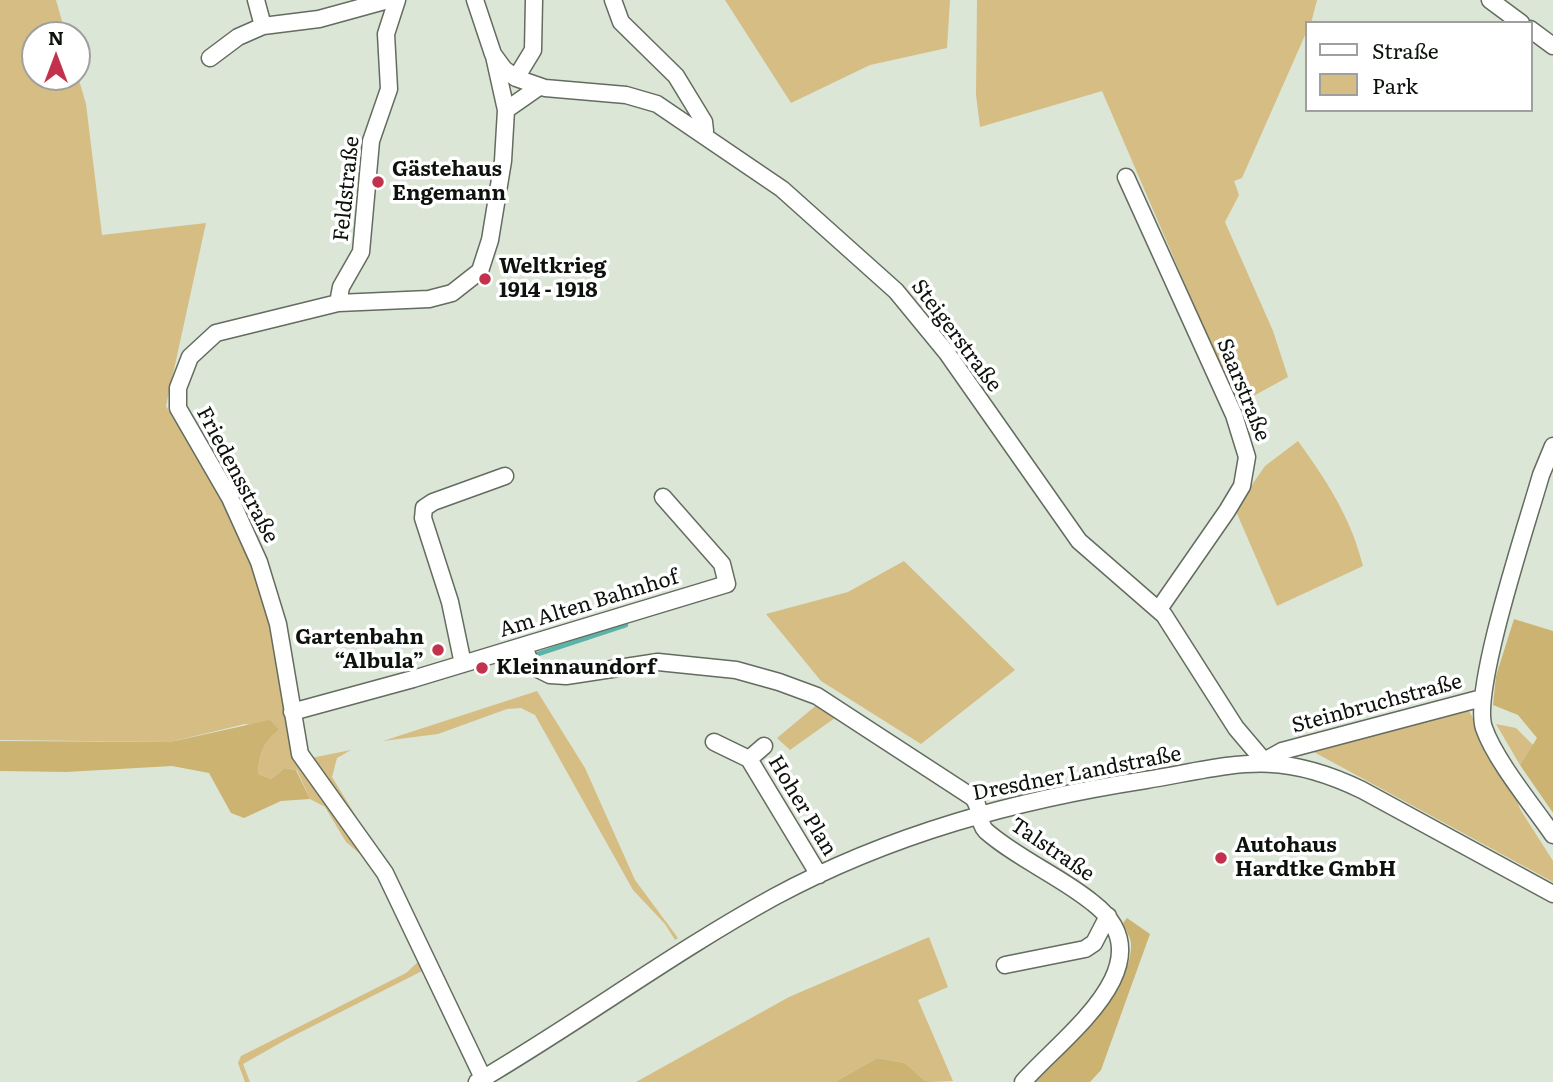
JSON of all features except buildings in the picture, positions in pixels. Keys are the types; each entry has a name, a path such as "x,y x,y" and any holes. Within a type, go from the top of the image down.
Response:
{"street":[{"path":"256,0 263,26"},
{"path":"210,58 238,37 263,26 319,19 370,2 388,0"},
{"name":"Feldstraße","path":"338,303 341,287 361,252 371,141 388,89 386,34 397,0"},
{"name":"Steigerstraße","path":"475,0 494,56 504,69 516,78 539,87 642,97 702,134 782,190 896,291 947,353 1079,541 1159,609 1236,728 1264,761"},
{"path":"516,78 533,50 534,0"},
{"path":"613,0 621,22 676,76 704,122 705,131 702,134"},
{"path":"1490,0 1518,21"},
{"name":"Feldstraße","path":"370,2 386,34"},
{"path":"1532,30 1553,46"},
{"name":"Friedensstraße","path":"480,1080 385,873 300,754 278,624 259,562 230,498 178,408 178,388 190,357 216,333 338,303 429,299 452,293 480,271 489,240 503,161 506,110 494,56"},
{"path":"506,110 539,87"},
{"name":"Saarstraße","path":"1126,177 1234,415 1247,457 1242,485 1227,512 1159,609"},
{"name":"Steinbruchstraße","path":"1264,761 1282,751 1482,698 1489,662 1541,475 1553,446"},
{"path":"463,664 450,602 423,518 424,509 433,502 505,476"},
{"name":"Am Alten Bahnhof","path":"292,712 308,710 524,647 727,584 722,564 663,497"},
{"name":"Talstraße","path":"524,647 532,666 550,675 566,676 658,662 736,670 817,696 978,807 984,830 1093,902 1108,916 1121,938 1121,962 1092,1010 1069,1039 1023,1082"},
{"path":"1482,698 1483,727 1491,743 1553,835"},
{"name":"Hoher Plan","path":"715,742 749,759 819,875"},
{"name":"Hoher Plan","path":"749,759 764,746"},
{"name":"Dresdner Landstraße","path":"480,1080 725,927 819,875 978,807 1264,761 1297,765 1330,774 1553,894"},
{"path":"1005,965 1085,949 1094,943 1108,916"}],"green space":[{"path":"0,0 56,0 62,21 21,21 21,91 82,91 102,235 206,223 166,406 237,521 271,614 296,761 351,750 337,758 332,777 408,901 438,963 243,1064 250,1082 245,1082 238,1063 241,1056 406,973 418,962 419,952 374,866 346,842 325,807 310,799 297,770 285,768 271,779 258,774 263,749 279,730 245,724 170,742 0,740"},
{"path":"725,0 950,0 947,48 870,65 791,103"},
{"path":"977,0 1317,0 1312,21 1304,21 1304,38 1242,178 1234,181 1239,195 1225,222 1273,331 1288,377 1237,405 1102,91 980,127 976,95"},
{"path":"1298,441 1337,500 1352,532 1363,566 1277,606 1235,509 1265,466"},
{"path":"904,561 1015,670 921,744 821,681 766,614 848,592"},
{"path":"537,691 585,768 635,880 678,938 675,940 665,924 633,890 535,715 521,708 507,709 438,734 383,741"},
{"path":"819,703 839,715 790,750 777,738"},
{"path":"1469,711 1512,787 1520,809 1553,861 1553,882 1312,751"},
{"path":"1496,724 1516,728 1533,745 1520,765"},
{"path":"929,937 948,987 918,1000 953,1081 925,1081 905,1063 877,1058 835,1082 636,1082 789,997"}],"shaded area":[{"path":"1514,619 1553,631 1553,813 1520,765 1537,738 1518,715 1493,705 1496,676"},
{"path":"270,720 279,730 263,749 258,774 271,779 285,768 296,770 310,799 281,801 244,818 231,813 209,773 172,766 66,772 0,771 0,741 170,742"},
{"path":"1127,918 1150,934 1101,1070 1090,1082 1033,1082 1078,1037 1121,980 1129,961 1131,943 1123,923"},
{"path":"877,1058 905,1063 925,1081 953,1082 835,1082"}],"waterway":[{"path":"538,654 626,625"}],"place":[{"name":"Gästehaus Engemann","path":"378,182"},
{"name":"Weltkrieg 1914 - 1918","path":"485,279"},
{"name":"Gartenbahn “Albula”","path":"438,650"},
{"name":"Kleinnaundorf","path":"482,668"},
{"name":"Autohaus Hardtke GmbH","path":"1221,858"}]}
